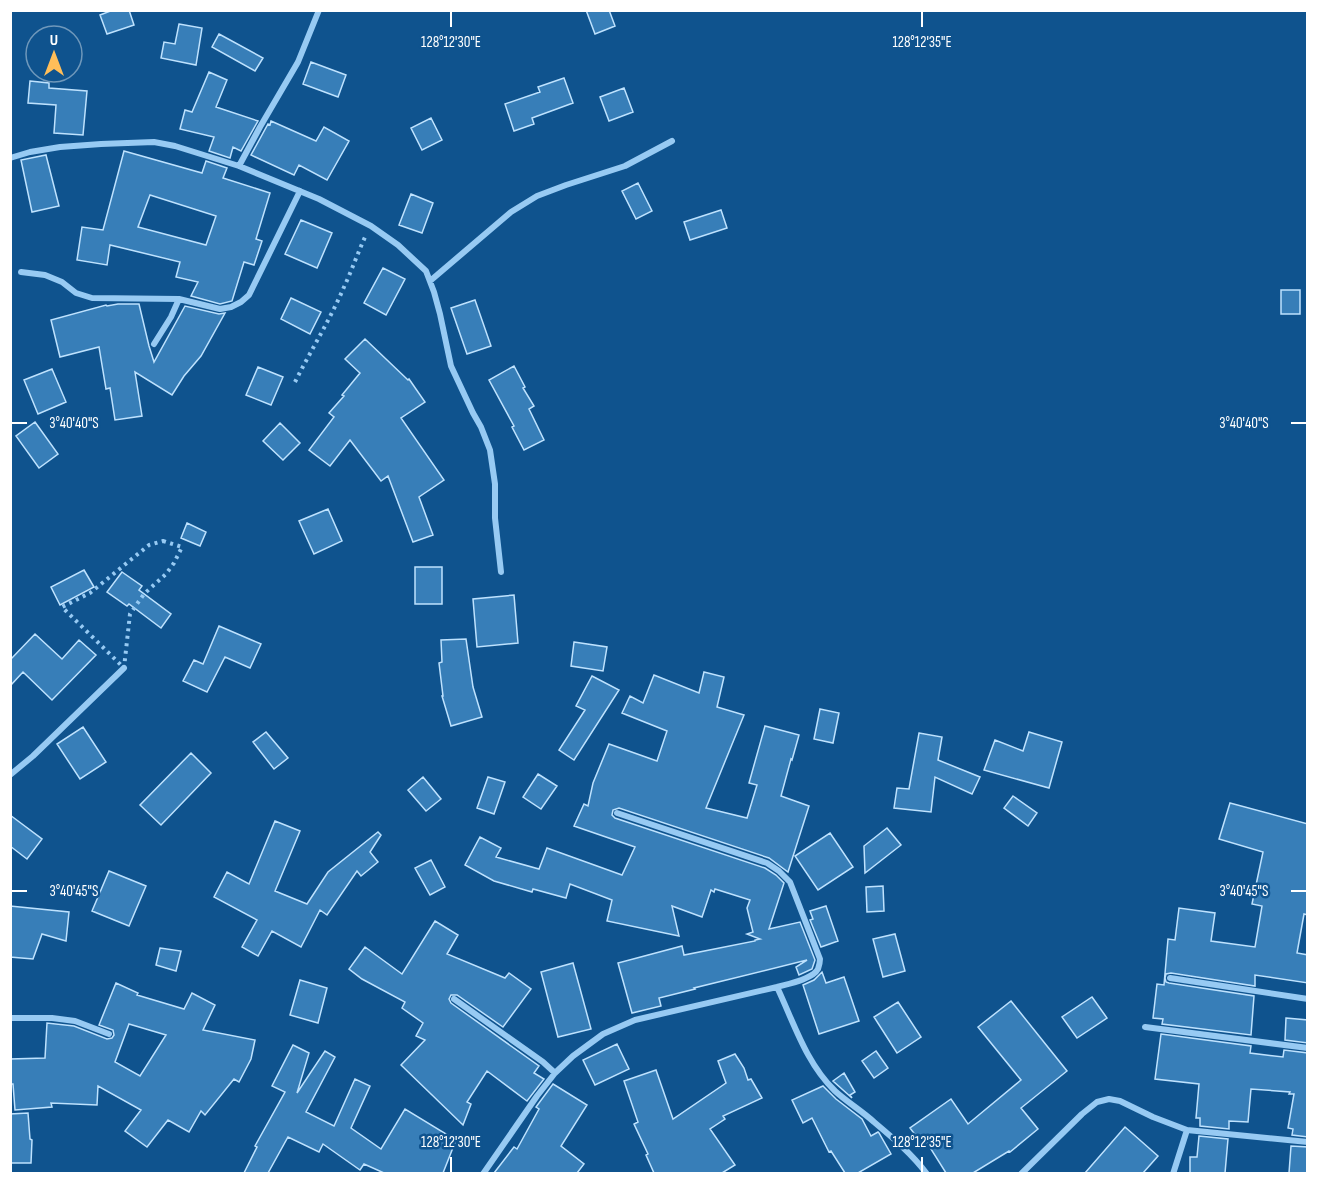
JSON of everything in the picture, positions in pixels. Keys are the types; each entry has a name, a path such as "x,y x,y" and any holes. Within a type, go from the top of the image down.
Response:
{"street":[{"path":"239,166 298,62 319,10"},
{"path":"430,281 511,212 537,196 566,184 625,166 672,141"},
{"path":"10,158 60,147 101,144 154,142 175,146 239,166 319,199 371,226 398,245 426,271 440,314 451,366 490,450 495,484 495,518 501,572"},
{"path":"21,272 45,275 62,282 76,294 92,298 179,299 220,309 231,307 249,295 300,191"},
{"path":"154,344 179,299"},
{"path":"10,776 124,668"},
{"path":"483,1173 555,1073 573,1056 603,1034 635,1020 799,981 819,968 820,959 790,882 779,871 767,863 617,813"},
{"path":"1170,978 1308,999"},
{"path":"777,987 808,1056 818,1071 835,1091 876,1123 927,1173"},
{"path":"454,999 555,1073"},
{"path":"10,1018 52,1018 75,1021 108,1034"},
{"path":"1145,1027 1308,1048"},
{"path":"1021,1173 1082,1114 1097,1102 1109,1099 1120,1101 1187,1130 1308,1142"},
{"path":"1173,1173 1187,1130"}],"path":[{"path":"294,382 326,326 371,226"},
{"path":"163,541 182,547 166,574 144,594 130,614 124,668 62,607 90,593 149,545 163,541"}],"building":[{"path":"113,10 129,10 134,25 107,34 100,15"},
{"path":"586,10 609,10 615,26 595,34"},
{"path":"179,24 202,28 196,65 161,58 164,42 175,44"},
{"path":"219,34 263,58 255,71 212,47"},
{"path":"311,62 346,75 338,97 303,84"},
{"path":"209,72 227,80 216,107 258,121 241,151 233,147 230,158 209,151 214,137 180,129 185,110 192,112"},
{"path":"564,78 573,103 532,118 534,124 514,131 505,104 540,92 538,87"},
{"path":"30,84 49,84 49,88 87,91 83,135 54,133 56,105 28,103"},
{"path":"624,88 633,112 609,121 600,97"},
{"path":"431,118 442,140 422,150 411,128"},
{"path":"271,121 316,141 324,127 349,141 327,180 299,165 294,175 251,155"},
{"path":"124,151 202,173 206,161 227,168 223,178 270,193 256,239 262,241 254,265 244,262 232,301 220,304 191,296 198,282 176,277 180,262 110,245 107,265 77,260 82,227 103,230","holes":["150,195 216,216 206,245 138,227"]},
{"path":"46,155 59,206 32,212 21,160"},
{"path":"638,183 652,211 636,219 622,191"},
{"path":"411,194 433,203 422,233 399,225"},
{"path":"721,210 727,228 690,240 684,222"},
{"path":"301,220 332,233 317,268 285,254"},
{"path":"383,268 405,279 386,315 364,303"},
{"path":"1281,290 1300,290 1300,314 1281,314"},
{"path":"291,298 321,312 310,334 281,319"},
{"path":"475,300 491,346 467,354 451,308"},
{"path":"139,304 154,362 185,306 219,314 225,313 201,356 172,395 135,372 142,416 115,420 110,388 106,389 99,347 60,357 51,320 106,305"},
{"path":"365,339 409,379 425,402 401,418 444,480 419,497 433,535 413,542 388,476 381,481 350,440 330,466 309,450 334,417 329,413 360,373 345,359"},
{"path":"514,366 534,406 529,409 544,440 524,450 489,380"},
{"path":"258,367 283,377 271,405 246,395"},
{"path":"52,369 66,402 38,414 24,380"},
{"path":"35,422 58,454 39,468 16,436"},
{"path":"280,423 300,443 283,460 263,441"},
{"path":"328,509 342,541 314,554 299,521"},
{"path":"187,523 206,532 200,546 181,538"},
{"path":"415,567 442,567 442,604 415,604"},
{"path":"84,570 94,587 60,605 51,587"},
{"path":"122,572 142,586 139,590 171,614 161,628 129,604 127,606 107,592"},
{"path":"514,595 518,643 477,647 473,599"},
{"path":"219,626 261,644 250,668 225,657 207,692 183,681 194,660 203,664"},
{"path":"35,634 62,659 79,640 96,655 52,700 23,672 10,686 10,660"},
{"path":"466,639 473,687 482,717 451,726 442,696 439,663 442,662 441,640"},
{"path":"574,642 607,647 603,671 571,666"},
{"path":"704,672 724,677 717,707 744,715 706,808 747,818 757,785 749,783 765,726 799,735 781,796 809,806 788,872 769,858 619,808 613,810 612,815 615,818 765,868 776,875 784,883 769,929 800,922 815,960 812,969 799,975 796,967 807,960 659,998 661,1006 632,1013 618,963 682,946 684,955 760,939 747,934 753,932 747,908 750,900 715,889 714,892 711,890 702,917 672,906 679,936 607,921 612,900 570,884 566,898 533,889 532,892 494,881 465,865 480,837 501,848 496,857 539,869 547,848 622,875 635,847 574,826 584,804 588,806 593,783 609,744 657,761 667,731 622,713 630,696 643,703 654,675 699,693"},
{"path":"592,676 619,690 574,760 559,750 585,710 576,706"},
{"path":"820,709 839,713 833,743 814,739"},
{"path":"83,727 106,762 80,779 57,744"},
{"path":"266,732 288,758 274,769 253,742"},
{"path":"1029,732 1062,742 1049,788 984,770 995,740 1023,751"},
{"path":"919,733 942,737 938,760 980,777 972,794 935,777 931,812 894,808 897,788 909,789"},
{"path":"191,753 211,773 161,825 140,805"},
{"path":"538,774 557,786 541,809 523,797"},
{"path":"423,777 441,799 426,811 408,790"},
{"path":"488,777 505,782 494,814 477,808"},
{"path":"1013,796 1037,813 1028,826 1004,808"},
{"path":"1230,803 1308,824 1308,915 1304,914 1297,953 1308,955 1308,983 1255,975 1255,986 1171,973 1166,974 1165,978 1169,983 1254,996 1251,1035 1162,1024 1163,1019 1153,1018 1157,984 1164,985 1168,939 1175,940 1179,908 1215,913 1211,941 1255,947 1262,906 1252,904 1263,852 1219,839"},
{"path":"10,815 42,839 27,859 10,846"},
{"path":"275,821 300,831 275,891 307,904 328,872 378,832 381,835 370,852 378,862 361,876 357,871 327,915 320,910 301,947 272,931 258,956 242,947 257,920 214,897 227,872 249,884"},
{"path":"887,828 901,845 865,873 864,846"},
{"path":"830,833 853,867 818,890 795,856"},
{"path":"431,860 445,887 430,895 415,868"},
{"path":"109,871 146,886 129,926 92,911"},
{"path":"883,886 884,911 867,912 866,887"},
{"path":"10,906 69,912 66,941 42,934 33,959 10,957"},
{"path":"826,906 838,941 821,947 810,920 813,919 810,911"},
{"path":"435,921 458,935 447,954 505,978 509,973 531,989 503,1027 457,995 451,995 449,999 451,1003 539,1066 534,1073 544,1079 527,1101 487,1071 467,1102 471,1104 463,1125 401,1065 425,1040 416,1036 423,1023 402,1008 405,1002 362,979 349,969 365,947 402,974"},
{"path":"895,934 905,971 883,977 873,939"},
{"path":"160,948 181,951 176,971 156,965"},
{"path":"573,963 591,1029 558,1037 541,972"},
{"path":"822,972 826,983 844,977 859,1021 819,1034 803,985 814,980"},
{"path":"300,980 327,988 318,1023 290,1015"},
{"path":"116,983 138,993 137,995 184,1009 192,993 215,1005 203,1030 255,1040 251,1059 239,1082 234,1079 205,1115 201,1111 189,1132 168,1120 147,1147 125,1131 141,1110 98,1086 97,1105 51,1103 52,1107 15,1110 13,1084 10,1084 10,1059 45,1058 47,1023 74,1026 107,1039 112,1038 113,1030 99,1025","holes":["129,1024 166,1035 140,1076 115,1062"]},
{"path":"1092,997 1107,1018 1077,1038 1062,1017"},
{"path":"1011,1001 1067,1071 1021,1108 1038,1129 1010,1152 973,1173 946,1173 926,1141 922,1144 910,1128 951,1099 968,1124 1021,1080 978,1027"},
{"path":"898,1002 921,1037 897,1053 874,1017"},
{"path":"1286,1018 1308,1020 1308,1043 1285,1040"},
{"path":"1161,1034 1251,1046 1250,1053 1283,1057 1284,1050 1308,1053 1308,1137 1292,1135 1293,1129 1288,1128 1294,1094 1289,1094 1290,1092 1251,1089 1248,1122 1229,1121 1229,1129 1200,1126 1200,1118 1196,1118 1199,1084 1155,1079"},
{"path":"617,1044 629,1069 595,1085 583,1060"},
{"path":"293,1045 309,1053 297,1093 325,1051 335,1057 306,1112 334,1126 355,1079 370,1086 351,1128 381,1149 405,1109 456,1140 443,1173 384,1173 364,1164 360,1170 323,1144 319,1152 288,1137 268,1173 244,1173 257,1147 255,1146 285,1092 272,1086"},
{"path":"876,1051 888,1068 874,1078 862,1061"},
{"path":"735,1054 748,1080 751,1079 762,1098 723,1116 725,1119 710,1129 735,1165 722,1173 654,1173 634,1124 638,1122 624,1081 656,1070 673,1119 726,1083 718,1061"},
{"path":"844,1073 855,1092 850,1095 852,1098 833,1081"},
{"path":"553,1084 587,1105 561,1146 584,1164 577,1173 494,1173 514,1147 517,1149 539,1109 536,1107"},
{"path":"823,1086 862,1119 871,1136 878,1132 891,1154 858,1173 845,1173 831,1151 829,1152 812,1118 803,1123 792,1100"},
{"path":"28,1113 30,1139 32,1140 31,1163 10,1163 10,1114"},
{"path":"1125,1127 1158,1156 1143,1173 1085,1173"},
{"path":"1199,1136 1228,1139 1225,1173 1190,1173 1190,1157 1197,1157"},
{"path":"1291,1146 1308,1147 1308,1173 1289,1173"}]}
